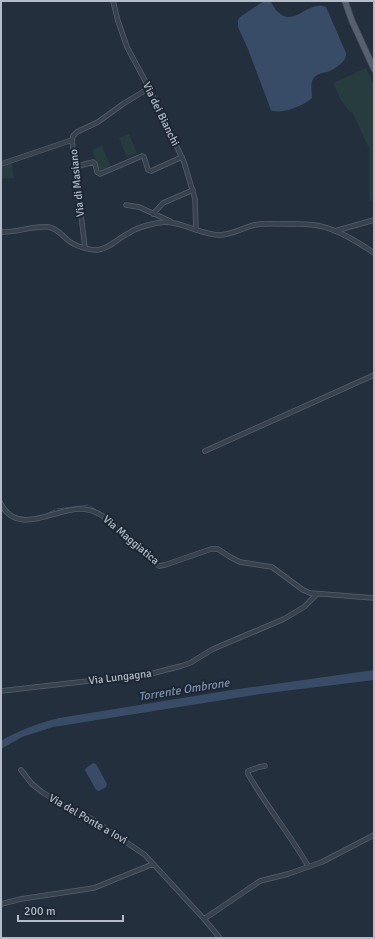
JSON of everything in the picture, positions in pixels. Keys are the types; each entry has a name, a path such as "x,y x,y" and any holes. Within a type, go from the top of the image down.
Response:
{"main road":[{"path":"345,1 352,21 374,69"}],"street":[{"name":"Via dei Bianchi","path":"113,1 118,22 127,47 150,88 182,157 195,199 196,230"},
{"name":"Via di Masiano","path":"85,248 72,140 73,136 77,132 98,122 123,104 150,88"},
{"path":"1,164 72,140"},
{"path":"75,167 93,162 96,172 99,174 142,156 144,157 148,170 150,171 182,157"},
{"path":"153,214 164,202 193,190"},
{"path":"126,205 136,206 171,222 216,235 226,235 256,225 316,225 335,231 361,244 374,253"},
{"path":"158,208 162,218"},
{"path":"335,231 374,220"},
{"path":"1,232 49,227 58,231 71,243 94,250 103,249 138,228 171,222"},
{"path":"205,452 374,374"},
{"name":"Via Maggiatica","path":"1,504 11,517 25,520 38,519 58,512 74,509 86,509 95,512 104,517 159,566 211,549 217,549 240,562 272,567 310,594 374,598"},
{"name":"Via Lungagna","path":"1,691 150,674 181,666 190,663 213,649 284,619 304,607 317,594"},
{"path":"265,766 253,769 248,772 248,774 273,813 295,843 308,866"},
{"name":"Via del Ponte a Iovi","path":"21,770 32,784 42,792 68,808 92,819 142,852 220,938"},
{"path":"204,919 260,881 288,874 332,857 374,835"},
{"path":"1,904 21,899 94,888 153,864"}],"green space":[{"path":"366,68 374,85 374,199 369,201 369,148 352,112 350,112 341,100 333,83"},
{"path":"129,134 137,153 127,157 119,138"},
{"path":"102,146 111,167 100,171 92,150"},
{"path":"12,163 14,178 1,179 1,165"}],"water":[{"path":"264,1 271,2 278,12 284,16 290,17 313,7 326,7 346,53 345,59 338,66 330,71 319,74 313,79 311,86 312,98 298,107 286,111 271,110 238,27 238,20 240,17"},
{"path":"374,670 374,680 260,694 53,727 22,737 1,749 1,741 15,733 59,718 232,690"},
{"path":"93,763 96,764 107,784 106,787 99,791 96,790 85,770"}],"waterway":[{"path":"1,498 3,503"},
{"path":"57,509 88,505"},
{"path":"90,506 99,512"},
{"path":"46,514 55,510"},
{"path":"17,516 28,518"}],"water label":[{"name":"Torrente Ombrone","path":"184,690"}]}
